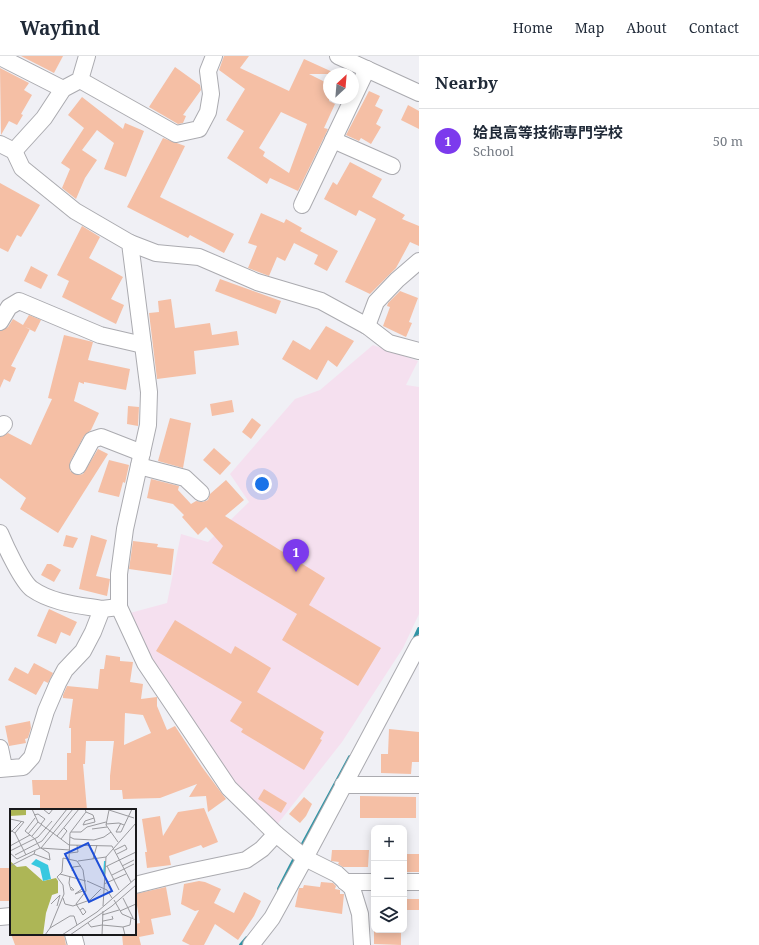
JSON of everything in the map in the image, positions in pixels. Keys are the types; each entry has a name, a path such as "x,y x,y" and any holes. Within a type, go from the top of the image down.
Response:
{"street":[{"path":"87,56 80,80 64,89 44,118 7,148 22,168 75,211 130,243 156,253 199,257 257,282 321,301 367,326 389,343 419,351"},
{"path":"80,80 176,134 199,130 208,112 211,94 208,71 214,56"},
{"path":"338,56 419,93"},
{"path":"0,57 64,89"},
{"path":"302,206 367,69"},
{"path":"333,140 392,166"},
{"path":"130,243 149,392 148,425 124,529 119,574 119,607 145,663 229,788 276,834 305,858 338,874 352,888 360,914 362,945"},
{"path":"367,326 376,302 397,280 419,261"},
{"path":"0,322 9,307 19,301 100,335 143,345"},
{"path":"78,466 92,440 101,438 140,459 185,478 201,493"},
{"path":"0,533 22,576 30,588 52,600 102,609 119,607"},
{"path":"0,748 2,768 23,767 32,757 46,711 58,683 65,670 83,651 93,632 102,609"},
{"path":"251,945 272,918 419,644"},
{"path":"343,786 419,786"},
{"path":"136,885 246,860 262,849 276,834"},
{"path":"345,882 371,882"},
{"path":"407,882 419,882"},
{"path":"0,917 10,916"},
{"path":"73,935 76,945"}],"shaded area":[{"path":"373,345 418,361 406,385 419,387 419,614 403,648 342,742 276,826 234,783 156,671 130,613 167,603 181,534 208,542 249,502 230,474 295,399 320,390"}],"building":[{"path":"21,56 63,56 54,73"},
{"path":"224,56 249,56 240,68 289,91 304,59 324,68 323,74 309,74 323,81 323,104 335,104 324,128 328,129 298,191 270,178 267,184 227,158 244,131 226,120 245,89 219,70","holes":["281,112 307,124 289,173 263,156 265,152 259,148"]},
{"path":"175,67 200,85 201,90 183,115 186,116 183,123 178,124 149,107"},
{"path":"0,68 29,83 24,90 32,95 21,114 23,115 17,125 9,121 1,135"},
{"path":"369,91 380,96 375,106 383,110 376,124 381,127 371,144 361,138 359,141 346,135"},
{"path":"82,97 123,129 125,123 144,131 126,177 104,169 114,143 97,130 82,150 97,160 85,178 76,199 62,188 70,169 61,163 84,128 68,115"},
{"path":"408,105 419,111 419,129 401,120"},
{"path":"163,138 185,146 160,197 234,234 224,253 190,235 188,238 127,207"},
{"path":"350,162 382,179 372,197 405,215 402,219 419,226 419,246 410,242 396,268 370,294 345,282 376,219 359,210 356,216 324,199 333,182 337,185"},
{"path":"0,183 40,205 21,237 17,235 8,252 0,248"},
{"path":"261,213 284,223 286,219 302,228 300,231 338,251 327,271 314,264 318,255 294,243 285,261 277,257 269,276 248,268 257,246 248,243"},
{"path":"82,226 100,237 89,258 123,277 111,299 124,305 116,324 62,297 69,281 57,275"},
{"path":"31,266 48,275 41,289 24,281"},
{"path":"220,279 281,301 276,314 215,291"},
{"path":"400,291 418,298 409,322 412,323 406,337 383,326 390,307 387,306 388,303"},
{"path":"171,299 175,328 210,323 212,335 237,331 239,345 194,351 196,374 157,379 149,313 159,312 158,301"},
{"path":"29,315 41,320 35,332 30,329 11,366 16,368 10,382 4,379 0,388 0,331 8,327 13,319 23,325"},
{"path":"326,326 354,341 337,367 328,360 317,380 282,359 293,340 310,350"},
{"path":"64,335 93,342 88,360 130,369 126,390 79,382 74,401 99,413 91,430 84,436 70,462 70,471 78,475 83,474 98,449 108,454 58,533 20,509 26,498 0,478 0,437 8,433 31,445 52,399 48,398"},
{"path":"232,400 234,412 212,416 210,404"},
{"path":"128,406 139,407 138,426 127,424"},
{"path":"170,418 191,423 183,468 158,461"},
{"path":"252,418 261,425 251,439 242,432"},
{"path":"214,448 231,463 220,475 203,460"},
{"path":"109,460 129,465 125,483 123,482 119,497 98,492"},
{"path":"151,479 179,486 178,490 191,504 196,501 203,502 208,500 210,494 226,480 244,500 225,516 325,578 309,605 381,648 358,686 282,640 297,614 212,563 223,546 206,527 198,535 182,517 184,515 173,504 147,498"},
{"path":"66,535 78,538 73,548 63,546"},
{"path":"91,535 107,540 96,576 110,579 107,596 79,589"},
{"path":"133,541 158,544 157,547 174,549 171,575 129,569"},
{"path":"47,564 51,564 61,570 54,582 41,575"},
{"path":"49,609 77,622 70,636 61,632 56,644 37,636"},
{"path":"175,620 231,654 235,646 271,668 257,692 324,732 320,739 322,740 304,770 241,732 243,729 230,721 242,702 156,651"},
{"path":"106,655 120,657 120,661 133,662 130,682 143,684 141,699 157,697 157,706 167,730 175,726 202,767 226,799 208,812 206,796 189,797 197,784 160,798 123,799 122,790 110,790 114,741 86,741 85,764 83,764 87,809 40,809 40,795 33,795 32,780 67,780 67,753 71,753 71,728 69,728 73,699 63,698 63,695 67,686 98,689 100,669 104,669","holes":["125,713 143,715 151,733 124,745"]},
{"path":"34,663 53,673 48,683 44,681 36,695 8,680 15,667 28,674"},
{"path":"30,721 31,728 28,738 25,739 26,743 9,746 5,726"},
{"path":"389,729 419,732 419,762 412,762 411,774 381,773 381,754 388,754"},
{"path":"264,789 287,803 281,813 258,799"},
{"path":"360,796 416,797 416,818 360,818"},
{"path":"304,797 312,804 306,816 300,823 289,814"},
{"path":"204,808 218,842 203,848 201,845 169,856 171,865 147,868 145,852 147,852 142,819 160,816 163,836 178,812"},
{"path":"332,850 369,850 368,867 343,867 338,864 339,862 331,861"},
{"path":"407,854 419,854 419,872 407,872"},
{"path":"0,868 10,868 10,901 0,901"},
{"path":"199,881 221,889 214,903 234,913 244,892 261,901 254,916 238,940 215,924 204,945 190,945 182,941 199,910 195,911 181,904 184,884"},
{"path":"321,882 333,883 336,886 335,889 340,890 340,894 344,894 342,914 295,907 299,888 303,888 304,885 320,887"},
{"path":"166,887 171,915 151,919 154,934 139,937 141,945 123,945 122,935 136,935 136,924 140,923 136,894"},
{"path":"407,899 419,899 419,910 407,910"},
{"path":"374,933 401,933 401,945 374,944"},
{"path":"11,935 64,935 66,945 15,945"}],"waterway":[{"path":"413,642 419,629"},
{"path":"303,844 350,757"},
{"path":"279,889 296,856"},
{"path":"241,945 247,938"}],"place":[{"name":"姶良高等技術専門学校","path":"296,572"}]}
